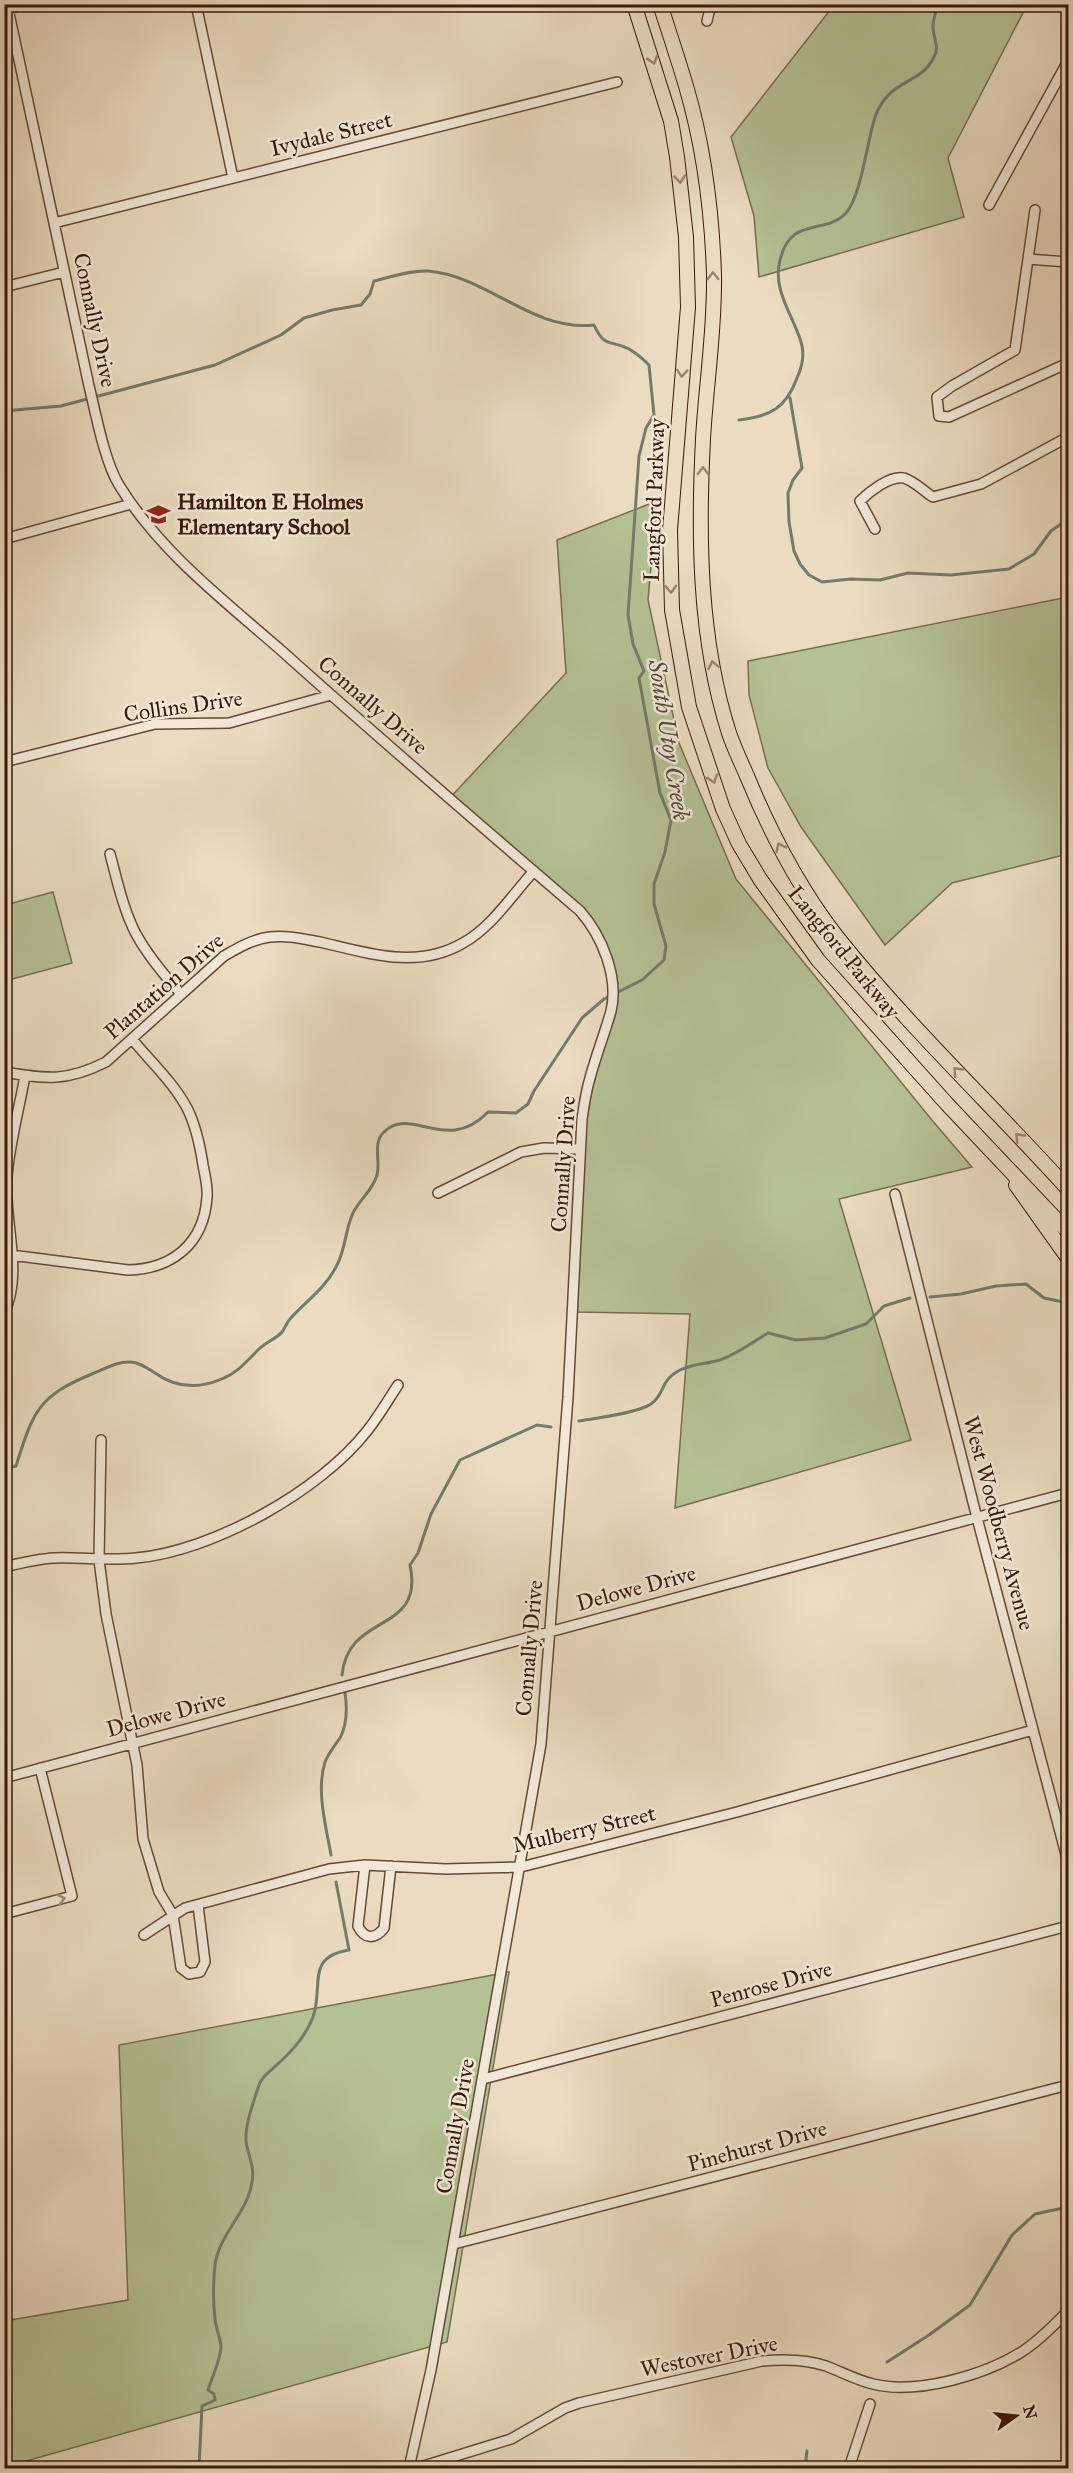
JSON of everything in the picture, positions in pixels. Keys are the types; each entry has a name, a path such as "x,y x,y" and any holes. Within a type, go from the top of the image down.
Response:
{"highway":[{"name":"Langford Parkway","path":"634,4 658,75 670,121 677,157 686,237 688,307 670,530 672,610 689,707 723,809 739,844 776,902 818,960 1068,1232"},
{"name":"Langford Parkway","path":"660,4 687,89 702,154 710,211 714,277 703,438 701,538 704,601 713,666 729,734 757,800 790,867 836,935 914,1025 1068,1189"},
{"path":"990,1149 1068,1258"},
{"path":"1041,1159 1068,1184"}],"street":[{"path":"8,7 25,4"},
{"path":"196,4 233,178"},
{"path":"707,21 711,4"},
{"name":"Connally Drive","path":"8,7 64,272 104,442 117,482 131,504 172,554 580,911 600,940 612,980 611,1010 589,1079 579,1149 579,1203 569,1375 541,1744 432,2370 409,2469"},
{"path":"989,205 1068,61"},
{"name":"Ivydale Street","path":"54,223 617,82"},
{"path":"1035,210 1015,350 937,397 939,416 949,417 1068,363"},
{"path":"1028,259 1068,262"},
{"path":"4,287 64,272"},
{"path":"875,529 860,501 884,484 904,478 933,497 981,484 1068,437"},
{"path":"4,539 131,504"},
{"name":"Collins Drive","path":"4,762 155,724 230,723 331,695"},
{"path":"110,854 124,907 135,933 152,960 181,994"},
{"name":"Plantation Drive","path":"4,1072 55,1079 83,1074 106,1062 224,956 245,944 267,937 296,937 396,958 420,958 443,952 463,943 483,929 534,871"},
{"path":"11,1255 128,1270 143,1269 159,1266 175,1257 187,1247 198,1232 205,1215 207,1195 195,1127 187,1107 175,1089 132,1039"},
{"path":"4,1313 10,1301 13,1281 6,1209 7,1176 25,1076"},
{"path":"438,1194 521,1152 544,1148 579,1149"},
{"name":"West Woodberry Avenue","path":"895,1194 977,1518 1068,1862"},
{"path":"4,1567 55,1558 99,1560 138,1558 178,1551 219,1537 258,1518 298,1492 339,1459 367,1431 398,1385"},
{"path":"101,1440 99,1560 106,1614 133,1743 143,1839 159,1892 173,1915 181,1968 195,1975 200,1972 205,1962 198,1905"},
{"name":"Delowe Drive","path":"4,1778 1068,1493"},
{"name":"Mulberry Street","path":"144,1935 185,1908 329,1869 366,1865 446,1869 521,1867 737,1812 1033,1730"},
{"path":"4,1914 72,1896 40,1768"},
{"path":"366,1865 358,1926 362,1934 369,1938 378,1935 384,1928 391,1866"},
{"name":"Penrose Drive","path":"483,2079 1068,1926"},
{"name":"Pinehurst Drive","path":"454,2244 1068,2085"},
{"name":"Westover Drive","path":"417,2469 511,2439 565,2408 579,2403 762,2361 784,2359 808,2361 875,2385 898,2388 922,2386 978,2372 1002,2363 1041,2338 1068,2311"},
{"path":"849,2469 870,2404"}],"green space":[{"path":"834,5 1027,5 948,158 964,217 759,277 754,216 731,137"},
{"path":"657,501 648,600 679,743 736,879 972,1167 839,1199 911,1440 675,1508 690,1314 576,1312 583,1141 598,1055 618,983 594,922 448,800 566,673 557,540"},
{"path":"1068,597 1068,854 952,883 885,945 801,827 768,768 749,695 748,661"},
{"path":"53,892 72,963 5,981 5,905"},
{"path":"509,1972 447,2342 5,2467 5,2321 128,2300 119,2045"}],"waterway":[{"name":"South Utoy Creek","path":"739,420 760,416 776,409 793,388 802,365 803,351 784,302 779,282 778,271 785,246 800,231 828,224 846,213 860,182 875,117 881,104 888,95 921,73 936,53 933,24 938,4"},
{"path":"4,411 61,406 215,365 281,335 304,318 361,305 370,294 374,281 407,273 428,271 450,275 471,283 550,320 572,325 594,325 605,341 629,349 649,365 654,415"},
{"path":"790,398 802,468 793,480 788,493 789,522 794,551 800,564 809,575 822,582 851,579 880,580 908,573 951,575 1009,569 1034,554 1051,531 1068,519"},
{"name":"South Utoy Creek","path":"4,1469 16,1466 33,1419 49,1399 74,1382 106,1368 126,1362 135,1363 171,1382 188,1385 206,1384 229,1376 282,1332 290,1319 322,1287 332,1273 342,1252 353,1213 377,1175 378,1141 384,1132 395,1125 406,1124 444,1130 458,1129 473,1124 488,1112 516,1113 528,1104 534,1091 582,1018 604,999 642,980 664,960 666,946 654,904 654,884 665,852 671,820 660,793 639,678 644,671 633,644 628,615 639,456 646,428 654,415"},
{"path":"930,1297 961,1294 996,1286 1026,1284 1044,1298 1068,1303"},
{"path":"579,1421 616,1415 645,1407 656,1400 673,1374 690,1366 726,1357 768,1333 796,1340 825,1338 866,1324 884,1306 910,1298"},
{"path":"342,1675 347,1655 357,1641 397,1614 407,1603 412,1587 410,1565 418,1553 431,1514 460,1460 537,1425 551,1427"},
{"path":"331,1855 323,1808 322,1773 325,1762 344,1727 345,1692"},
{"path":"199,2468 202,2406 215,2400 214,2394 208,2390 221,2351 214,2306 215,2265 222,2243 245,2203 253,2177 246,2141 248,2121 262,2080 304,2035 313,2017 321,1966 326,1959 349,1950 336,1882"},
{"path":"887,2362 970,2305 1012,2235 1035,2214 1068,2207"},
{"path":"805,2468 807,2451"}],"place":[{"name":"Hamilton E Holmes Elementary School","path":"159,514"}]}
